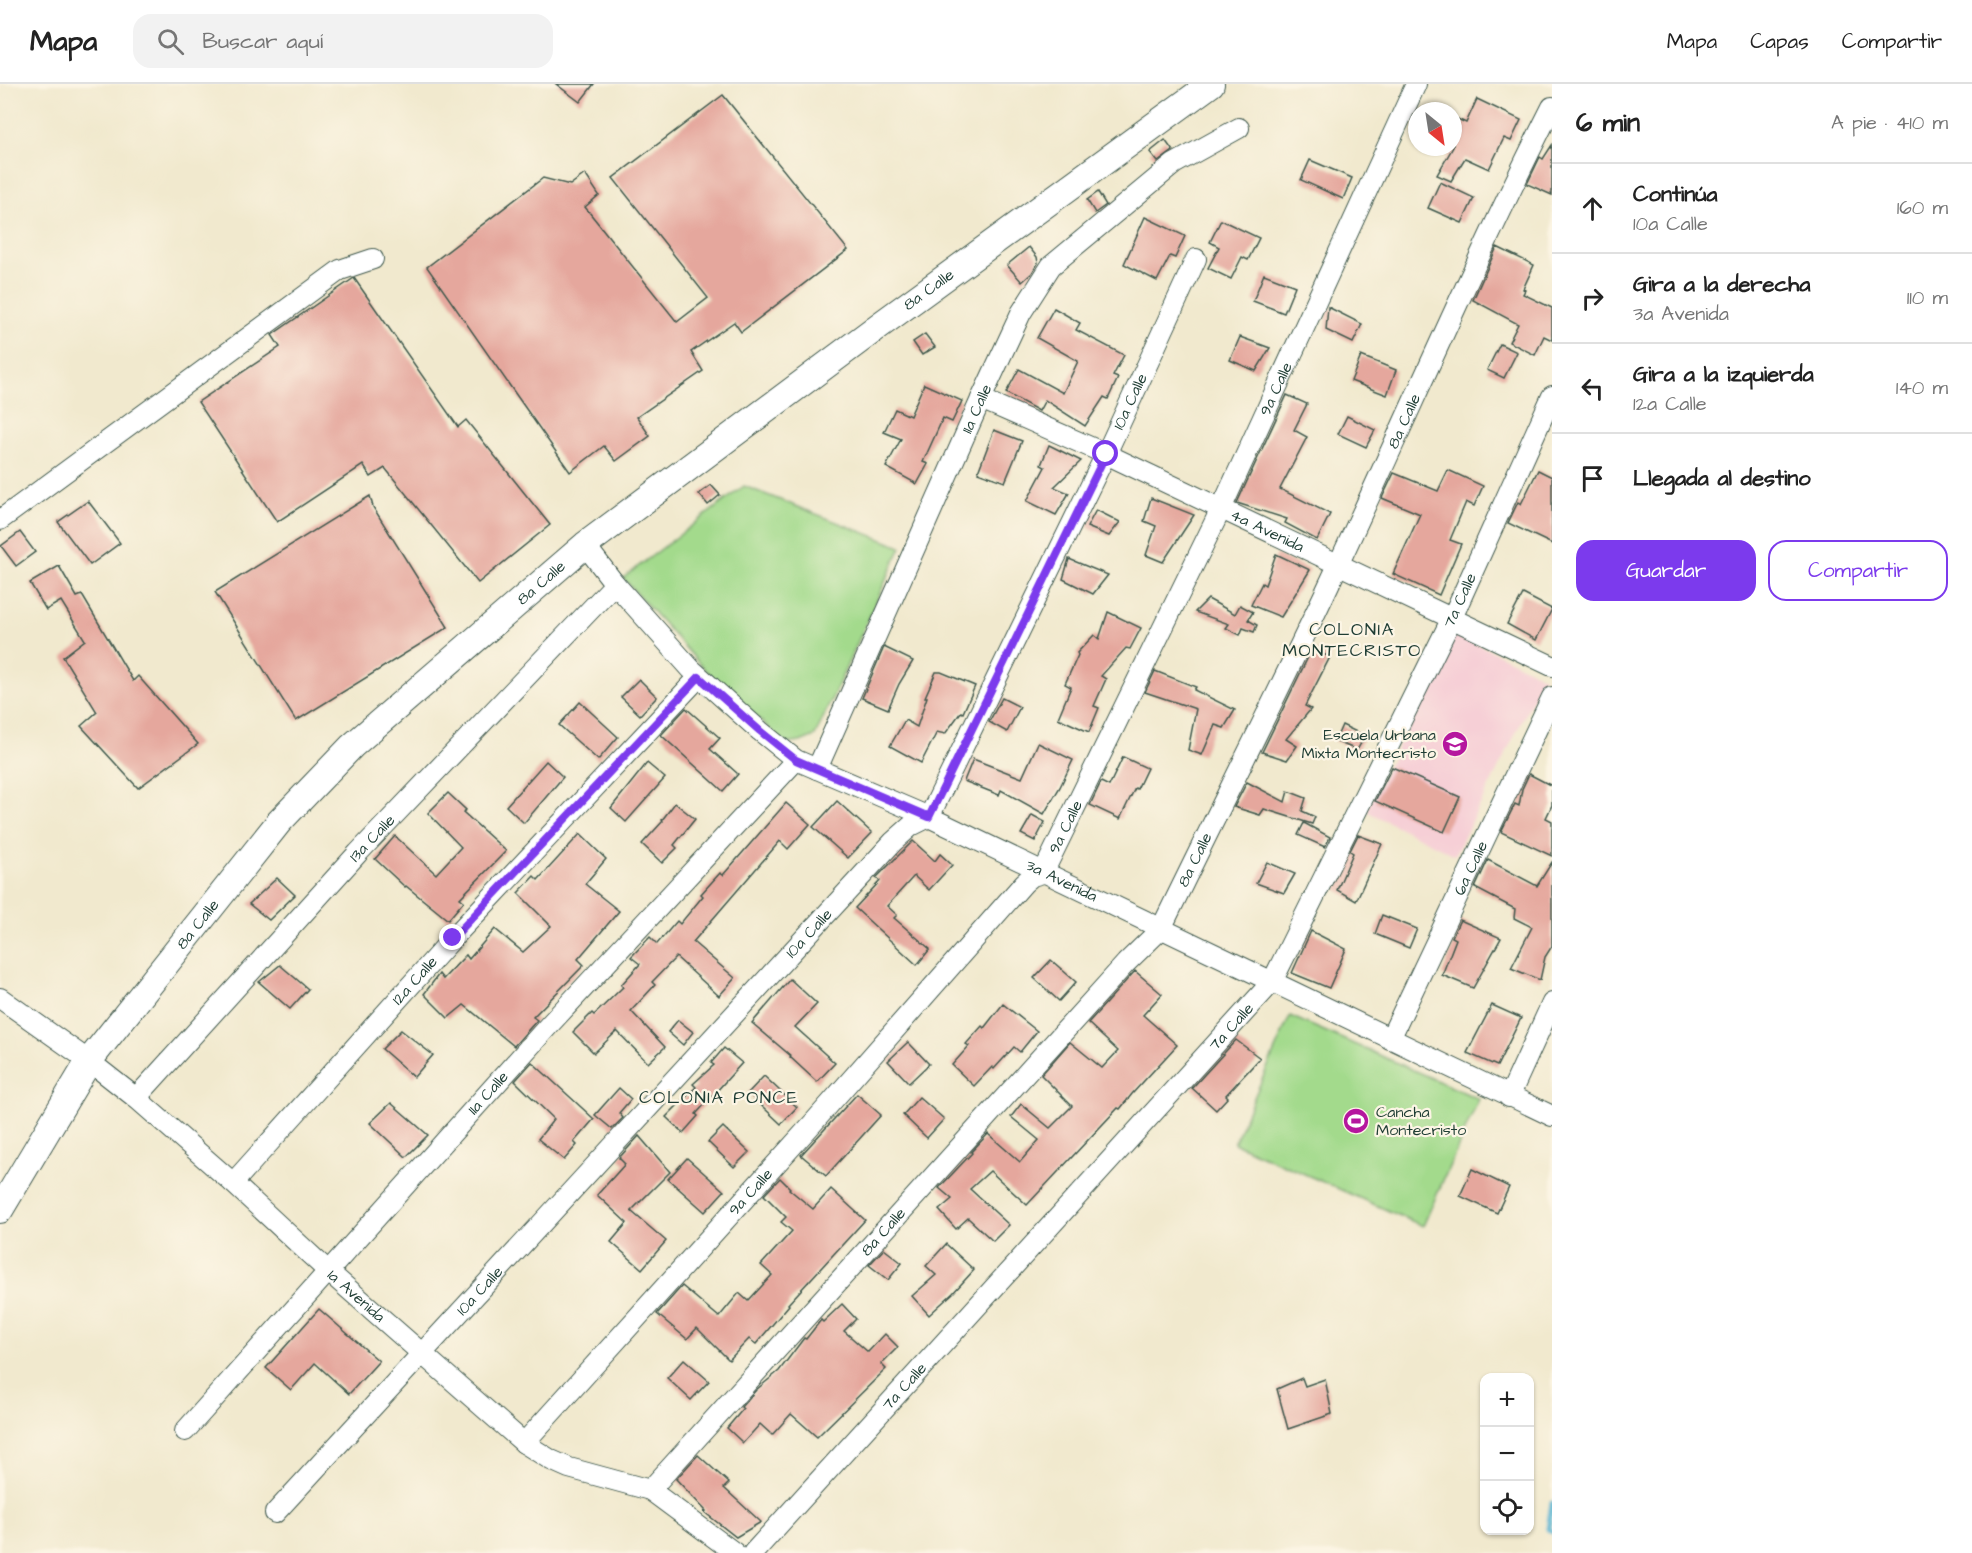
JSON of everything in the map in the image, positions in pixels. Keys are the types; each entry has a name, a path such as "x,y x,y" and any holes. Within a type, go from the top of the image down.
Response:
{"street":[{"name":"8a Calle","path":"0,1210 89,1061 279,822 344,754 585,545 880,325 1211,84"},
{"name":"9a Calle","path":"524,1443 813,1124 1024,883 1032,876 1043,873 1221,509 1416,84"},
{"name":"8a Calle","path":"650,1490 1126,963 1161,928 1339,564 1460,297 1552,107"},
{"name":"11a Calle","path":"817,769 1021,313 1051,266 1174,164 1239,128"},
{"path":"0,520 340,270 373,259"},
{"name":"10a Calle","path":"274,1513 893,842 911,826 929,817 1106,454 1196,259"},
{"name":"7a Calle","path":"753,1553 1272,982 1452,618 1552,396"},
{"name":"4a Avenida","path":"981,399 1106,454 1552,666"},
{"name":"3a Avenida","path":"585,545 615,584 699,677 796,760 929,817 1552,1116"},
{"name":"13a Calle","path":"136,1098 358,854 615,584"},
{"name":"12a Calle","path":"233,1183 453,938 699,677"},
{"name":"6a Calle","path":"1390,1039 1552,697"},
{"name":"11a Calle","path":"185,1431 550,1024 796,760"},
{"name":"1a Avenida","path":"0,998 89,1061 136,1098 233,1183 328,1272 524,1443 569,1468 650,1490 735,1553"},
{"path":"1509,1097 1552,1003"}],"shaded area":[{"name":"Escuela Urbana Mixta Montecristo","path":"1455,633 1544,677 1455,855 1366,811"}],"green space":[{"path":"744,486 901,547 815,736 800,742 786,744 706,671 623,578"},
{"name":"Cancha Montecristo","path":"1290,1016 1479,1099 1423,1226 1234,1143"}],"building":[{"path":"556,84 594,84 580,102"},
{"path":"723,95 848,250 741,332 734,322 691,352 703,371 637,417 650,436 616,461 604,446 570,472 427,267 543,178 570,185 585,174 599,195 585,207 677,322 708,298 613,178"},
{"path":"1477,99 1521,120 1511,141 1504,138 1489,169 1465,158 1451,181 1437,175 1448,156 1462,156 1462,121 1466,123"},
{"path":"1165,140 1173,151 1158,162 1150,152"},
{"path":"1552,145 1552,195 1527,184 1540,157 1543,159"},
{"path":"1310,160 1352,178 1343,199 1301,180"},
{"path":"1440,182 1474,198 1462,223 1428,208"},
{"path":"1098,192 1106,205 1095,213 1087,200"},
{"path":"1145,217 1185,236 1175,258 1170,256 1157,281 1124,264"},
{"path":"1221,220 1259,238 1248,260 1242,257 1231,279 1208,268 1219,247 1210,242"},
{"path":"1029,247 1037,257 1038,263 1032,273 1022,282 1007,265"},
{"path":"1497,247 1534,265 1523,294 1552,308 1552,340 1544,336 1535,355 1509,342 1518,324 1473,300"},
{"path":"1264,274 1295,286 1284,313 1253,301"},
{"path":"354,278 458,427 466,420 550,525 478,583 385,468 371,477 363,465 277,522 198,402 280,347 272,335"},
{"path":"1328,307 1362,324 1353,343 1326,330"},
{"path":"1054,308 1080,323 1076,330 1124,355 1113,376 1118,378 1108,399 1104,397 1085,426 1045,400 1039,411 1006,393 1019,369 1063,393 1078,361 1037,338"},
{"path":"925,334 935,347 922,355 913,342"},
{"path":"1240,337 1270,348 1256,371 1230,360"},
{"path":"1500,344 1517,352 1504,378 1487,370"},
{"path":"1361,356 1396,370 1387,395 1351,381"},
{"path":"924,384 962,401 952,422 943,418 923,462 928,464 917,484 886,467 901,439 884,432 895,409 910,416"},
{"path":"1287,395 1307,404 1294,430 1307,437 1280,489 1330,514 1317,540 1285,523 1287,519 1237,503"},
{"path":"1347,416 1375,430 1366,447 1338,434"},
{"path":"994,430 1022,441 1005,482 978,472"},
{"path":"1049,445 1081,461 1054,487 1069,493 1056,515 1027,501 1045,467 1041,465"},
{"path":"1448,470 1483,486 1474,506 1466,502 1450,540 1461,544 1439,595 1393,574 1420,514 1382,498 1394,473 1438,491"},
{"path":"1538,470 1552,477 1552,544 1508,523 1518,502 1521,504"},
{"path":"711,485 720,495 708,505 699,494"},
{"path":"370,496 373,507 448,627 296,721 215,592"},
{"path":"1151,498 1194,515 1163,562 1146,555 1156,526 1144,521"},
{"path":"88,501 120,543 90,565 58,522"},
{"path":"1096,510 1120,522 1109,536 1087,527"},
{"path":"20,532 35,552 16,566 1,546"},
{"path":"1276,554 1310,570 1281,617 1251,605 1262,583 1265,585"},
{"path":"1069,559 1108,575 1093,594 1063,579"},
{"path":"59,566 77,597 82,595 133,681 138,676 198,744 138,788 81,726 97,712 63,657 85,640 61,601 46,610 30,583"},
{"path":"1523,594 1552,609 1536,640 1507,624"},
{"path":"1208,599 1235,614 1240,605 1253,612 1248,620 1257,625 1254,632 1243,628 1240,635 1226,628 1229,624 1195,612"},
{"path":"1108,612 1141,628 1130,649 1126,648 1101,676 1106,679 1094,706 1099,708 1089,732 1058,718 1071,687 1065,684 1077,653 1094,635 1099,639"},
{"path":"884,647 913,661 888,709 862,698"},
{"path":"1312,649 1330,657 1305,706 1311,709 1286,739 1297,746 1287,760 1262,752"},
{"path":"1155,671 1196,687 1194,690 1235,710 1224,728 1215,725 1202,755 1188,750 1196,709 1145,692"},
{"path":"936,672 975,686 963,713 961,712 945,734 937,732 921,763 890,746 905,720 917,727 927,697 925,697"},
{"path":"639,679 657,697 640,715 621,697"},
{"path":"1002,698 1020,707 1007,732 989,722"},
{"path":"580,702 618,737 598,760 559,725"},
{"path":"686,708 720,738 710,749 738,774 723,791 661,735"},
{"path":"1342,725 1365,736 1357,750 1335,741"},
{"path":"1038,743 1073,760 1044,814 1001,790 999,795 964,781 973,759 1022,778"},
{"path":"1123,757 1147,768 1120,819 1090,805 1101,782 1109,786"},
{"path":"546,761 563,777 524,823 506,806"},
{"path":"647,763 665,778 626,822 611,808"},
{"path":"1392,767 1460,797 1444,832 1375,801"},
{"path":"1529,774 1552,786 1552,805 1546,818 1552,821 1552,856 1501,832 1515,804 1519,806 1522,789"},
{"path":"1247,782 1285,802 1288,791 1306,798 1302,811 1315,817 1312,824 1264,809 1260,815 1234,807"},
{"path":"448,793 466,810 463,812 506,851 460,898 464,901 448,920 405,887 375,859 395,836 436,874 461,847 428,813"},
{"path":"837,801 872,833 848,858 813,827"},
{"path":"675,803 695,819 674,845 677,848 662,863 642,844 663,821"},
{"path":"786,803 810,824 788,849 780,841 693,942 735,978 719,996 676,957 652,982 655,985 631,1011 665,1047 648,1063 617,1031 594,1053 573,1032 623,987 621,985 640,964 631,957 650,937 657,944 677,921 680,924 703,896 701,894 720,873 723,875"},
{"path":"1032,815 1045,822 1035,841 1021,834"},
{"path":"1304,823 1330,837 1325,847 1298,835"},
{"path":"580,834 606,859 585,884 619,911 578,959 584,965 533,1017 537,1020 514,1046 464,1005 448,1018 424,994 439,974 443,979 466,955 469,959 495,929 523,952 551,926 518,893 534,876 538,880"},
{"path":"1358,835 1382,844 1356,901 1337,890"},
{"path":"913,841 935,861 940,854 952,865 929,890 914,876 887,906 897,915 894,918 930,949 917,965 855,908 880,881 876,878"},
{"path":"1488,860 1537,886 1552,862 1552,946 1545,957 1540,980 1511,968 1532,927 1514,918 1515,909 1475,888"},
{"path":"1267,862 1295,874 1284,893 1256,883"},
{"path":"277,878 295,895 269,920 249,904"},
{"path":"1382,915 1417,929 1409,948 1375,934"},
{"path":"1460,920 1501,938 1473,988 1442,975 1456,939 1452,937"},
{"path":"1311,931 1346,949 1329,988 1292,973"},
{"path":"1051,960 1076,982 1059,1001 1034,978"},
{"path":"280,965 308,989 290,1009 259,982"},
{"path":"1135,971 1162,994 1143,1015 1177,1045 1120,1109 1118,1108 1027,1205 990,1171 970,1189 1009,1225 993,1241 968,1218 956,1229 939,1210 952,1199 939,1188 988,1134 1020,1162 1039,1140 1011,1117 1021,1104 1050,1128 1072,1106 1041,1075 1070,1042 1102,1068 1118,1051 1088,1023"},
{"path":"790,979 817,1004 795,1027 835,1063 817,1082 752,1023"},
{"path":"1003,1004 1037,1031 1020,1052 1014,1047 974,1086 952,1065 969,1046 966,1044 982,1026 984,1028"},
{"path":"1492,1005 1521,1018 1497,1066 1467,1053"},
{"path":"678,1020 693,1032 683,1045 668,1032"},
{"path":"401,1030 433,1055 414,1077 382,1049"},
{"path":"1236,1040 1260,1058 1226,1095 1228,1097 1216,1110 1192,1088"},
{"path":"908,1042 929,1064 909,1083 888,1061"},
{"path":"724,1048 742,1063 696,1114 698,1116 683,1133 666,1117 696,1087 693,1084 714,1065 711,1063"},
{"path":"532,1062 594,1119 574,1142 577,1145 564,1160 538,1139 554,1119 515,1081"},
{"path":"764,1076 797,1107 781,1124 748,1093"},
{"path":"619,1088 631,1099 619,1113 623,1118 612,1129 595,1115"},
{"path":"857,1094 881,1115 826,1176 801,1155"},
{"path":"919,1097 944,1119 927,1138 903,1115"},
{"path":"391,1103 428,1135 406,1157 370,1123"},
{"path":"723,1127 749,1152 734,1167 708,1142"},
{"path":"639,1136 670,1172 631,1211 666,1241 642,1269 611,1242 627,1223 597,1195 625,1164 619,1158"},
{"path":"687,1158 724,1191 705,1212 668,1179"},
{"path":"1472,1169 1509,1187 1497,1213 1460,1196"},
{"path":"780,1178 789,1189 813,1209 831,1189 865,1220 788,1304 756,1344 749,1339 729,1360 697,1328 687,1339 657,1314 682,1286 719,1317 739,1293 748,1301 772,1275 761,1265 792,1231 781,1222 786,1217 764,1195"},
{"path":"946,1244 974,1270 929,1315 912,1296 936,1275 926,1266"},
{"path":"884,1249 902,1263 888,1280 869,1265"},
{"path":"842,1304 856,1319 844,1331 868,1352 885,1334 898,1347 881,1364 886,1369 817,1437 791,1414 772,1435 760,1424 743,1443 727,1428 743,1409 741,1407 756,1390 779,1371 821,1320 823,1322"},
{"path":"319,1309 379,1361 349,1394 315,1363 291,1390 266,1368"},
{"path":"684,1359 709,1381 691,1400 667,1378"},
{"path":"1302,1378 1305,1386 1325,1379 1332,1414 1288,1429 1277,1389"},
{"path":"698,1455 729,1483 724,1488 761,1522 736,1537 704,1512 706,1511 676,1479"}],"waterway":[{"path":"1552,1503 1548,1529 1552,1532"}],"place":[{"name":"Escuela Urbana Mixta Montecristo","path":"1455,744"},
{"name":"Cancha Montecristo","path":"1356,1121"}],"district":[{"name":"COLONIA MONTECRISTO","path":"1352,639"},
{"name":"COLONIA PONCE","path":"719,1097"}],"route":[{"path":"453,938 699,677 778,747 796,760 929,817 1106,454"}]}
